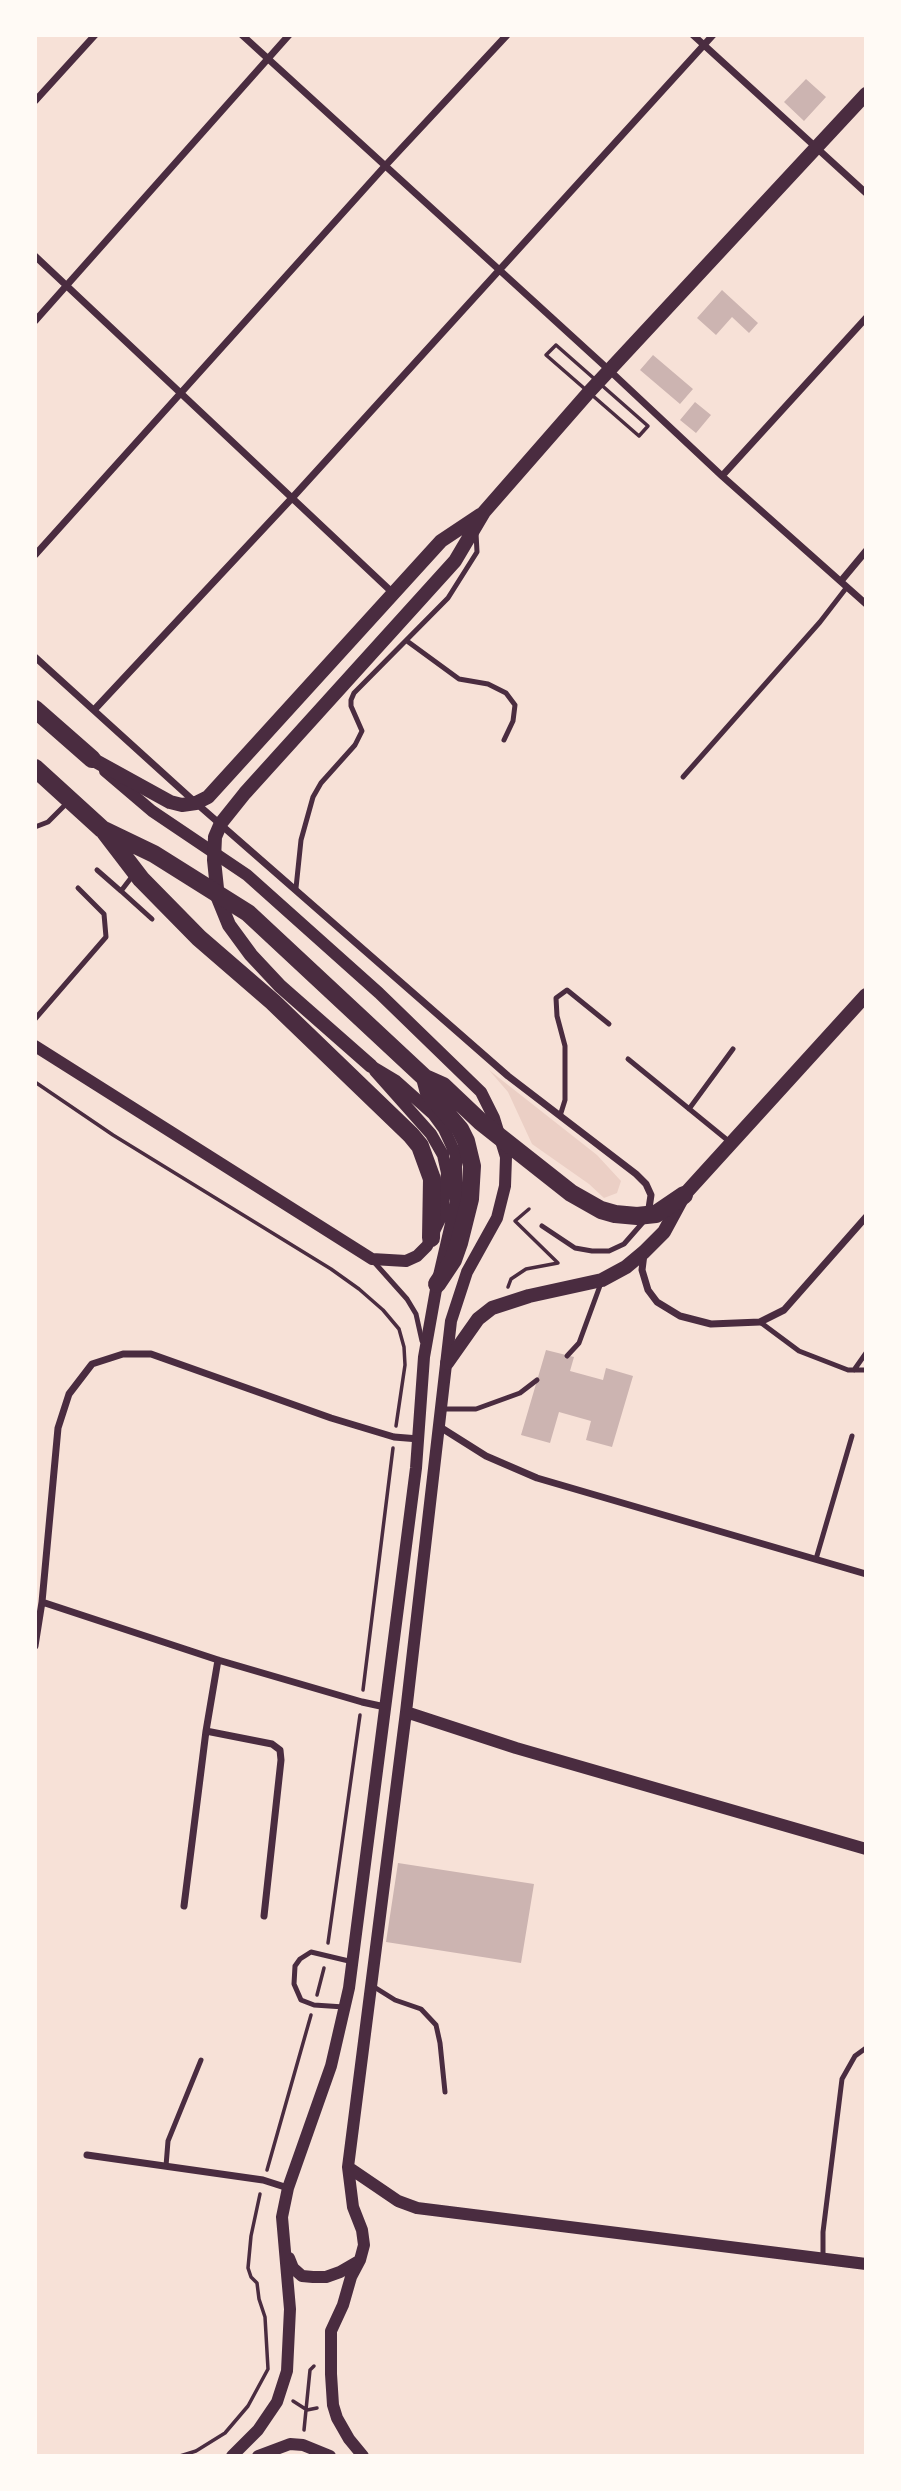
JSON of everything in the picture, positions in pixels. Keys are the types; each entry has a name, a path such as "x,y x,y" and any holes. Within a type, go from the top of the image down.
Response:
{"main road":[{"path":"371,1066 279,986 229,925 218,898 214,860 215,837 226,814 455,561 484,512 584,389 609,370 817,149 866,93"},
{"path":"35,709 92,759 170,802 183,805 196,803 218,788 441,541 484,512"},
{"path":"35,768 102,829 136,872 199,938 273,1002 411,1135 419,1146 432,1179 431,1238"},
{"path":"102,829 155,854 248,914 425,1078 443,1086 547,1177 579,1199 615,1214 648,1216 666,1208 684,1195 866,995"},
{"path":"425,1078 429,1093 460,1129 472,1166 470,1199 459,1243 453,1260 437,1284"},
{"path":"447,1363 478,1319 492,1308 602,1280 626,1267 664,1232 684,1195"}],"street":[{"path":"35,101 95,35"},
{"path":"242,35 722,476 866,604"},
{"path":"35,321 289,35"},
{"path":"35,555 385,166 507,35"},
{"path":"693,35 866,193"},
{"path":"94,710 293,497 713,35"},
{"path":"35,256 394,594"},
{"path":"722,476 866,318"},
{"path":"844,584 866,551"},
{"path":"35,657 196,803 508,1076 646,1184 651,1195 648,1216"},
{"path":"92,759 152,811 247,875 379,993 481,1092 502,1139 506,1157 505,1186 497,1218 467,1272 451,1321 406,1712 348,2167 354,2207 363,2237 360,2260 331,2331 332,2405 349,2439 363,2456"},
{"path":"35,1046 372,1259 405,1261 417,1256 431,1238 442,1215 447,1173 443,1155 431,1134 371,1066"},
{"path":"232,2456 258,2430 277,2402 287,2371 290,2326 282,2217 288,2188 331,2067 353,1962 419,1440 424,1357 456,1202 456,1155 444,1129 433,1114 396,1081 371,1066"},
{"path":"644,1252 642,1270 648,1290 657,1302 680,1316 711,1324 760,1322 784,1310 866,1217"},
{"path":"35,1646 42,1602 58,1428 69,1394 92,1364 123,1354 150,1353 331,1418 394,1437 419,1440"},
{"path":"440,1427 486,1456 537,1478 866,1574"},
{"path":"42,1602 218,1660 385,1707"},
{"path":"184,1906 206,1731 218,1660"},
{"path":"406,1712 529,1752 866,1849"},
{"path":"206,1731 272,1744 280,1750 264,1916"},
{"path":"87,2155 263,2180 288,2188"},
{"path":"348,2167 398,2201 417,2208 866,2264"},
{"path":"286,2247 293,2268 302,2276 326,2277 360,2260"},
{"path":"258,2456 290,2444 303,2445 330,2456"}],"lane":[{"path":"296,888 301,839 313,797 321,783 355,745 362,731 351,706 354,693 447,598 477,552 475,526"},
{"path":"683,777 820,622 844,584"},
{"path":"407,640 459,679 488,684 506,693 515,705 513,721 504,740"},
{"path":"35,827 48,822 70,800"},
{"path":"97,870 152,919"},
{"path":"121,891 136,872"},
{"path":"35,1019 106,937 104,914 78,888"},
{"path":"560,1116 565,1100 565,1046 557,1016 556,998 567,990 609,1024"},
{"path":"689,1109 733,1049"},
{"path":"628,1059 731,1143"},
{"path":"542,1226 575,1248 609,1251 624,1244 648,1216"},
{"path":"372,1259 407,1299 416,1314 424,1357"},
{"path":"567,1356 579,1343 602,1280"},
{"path":"760,1322 799,1351 848,1370 866,1370"},
{"path":"854,1370 866,1353"},
{"path":"442,1409 476,1409 520,1393 537,1380"},
{"path":"816,1559 852,1436"},
{"path":"345,2007 314,2005 301,2000 294,1984 295,1966 311,1952 326,1958 353,1962"},
{"path":"371,1985 395,2000 421,2009 436,2025 445,2092"},
{"path":"823,2258 823,2232 842,2079 855,2056 866,2048"},
{"path":"166,2166 168,2141 201,2060"}],"path":[{"path":"576,364 556,345 546,355 639,436 648,426 629,410"},
{"path":"35,1082 113,1135 359,1289 383,1310 399,1329 404,1347 405,1365 362,1702 326,1958 263,2180 251,2236 248,2268 257,2283 265,2317 268,2370 261,2387 225,2433 197,2451 180,2456"},
{"path":"508,1302 507,1289 511,1279 526,1269 558,1263 515,1222 529,1209"}],"shaded area":[{"path":"489,1070 597,1155 621,1181 617,1193 604,1198 589,1184 532,1144 508,1092"}],"building":[{"path":"806,79 826,97 804,121 784,102"},
{"path":"722,290 758,323 749,333 732,317 716,335 697,318"},
{"path":"653,355 693,389 680,404 640,370"},
{"path":"695,402 711,415 696,433 680,420"},
{"path":"546,1350 574,1357 570,1371 603,1380 606,1368 633,1376 612,1447 586,1440 591,1421 559,1412 550,1443 521,1435"},
{"path":"398,1863 534,1884 521,1963 386,1942"}]}
